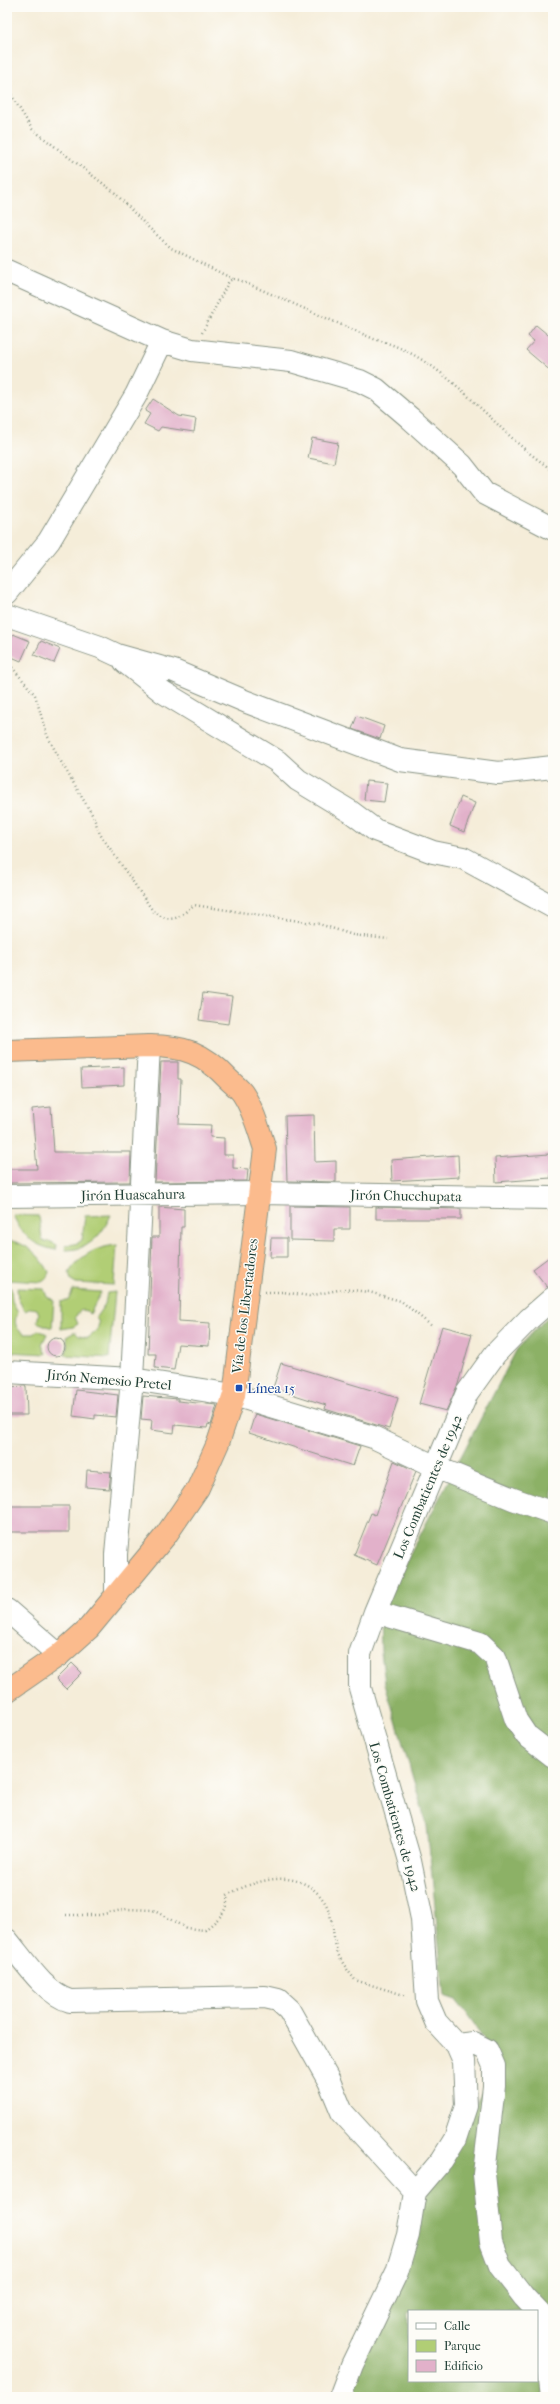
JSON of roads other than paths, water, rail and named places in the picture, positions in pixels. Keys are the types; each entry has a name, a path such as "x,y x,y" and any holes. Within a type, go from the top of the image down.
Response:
{"highway":[{"name":"Vía de los Libertadores","path":"7,1051 149,1046 171,1046 190,1051 216,1066 243,1093 255,1119 265,1149 234,1395 218,1443 198,1488 166,1535 89,1628 59,1655 7,1691"}],"street":[{"path":"7,271 162,340 192,350 291,361 326,369 376,389 462,466 484,492 553,529"},
{"path":"7,593 49,541 136,395 162,340"},
{"path":"7,615 100,647 117,655 174,671 247,702 400,760 498,773 553,767"},
{"path":"117,655 163,692 277,761 298,780 351,812 375,830 432,852 463,858 553,907"},
{"path":"116,1596 116,1554 132,1379 149,1046"},
{"name":"Jirón Huascahura","path":"7,1196 260,1193"},
{"name":"Jirón Chucchupata","path":"260,1193 553,1198"},
{"name":"Los Combatientes de 1942","path":"414,2192 442,2160 455,2139 466,2106 464,2061 457,2045 436,2022 427,2001 422,1919 410,1861 360,1688 360,1654 375,1612 438,1468 467,1393 495,1354 529,1319 553,1298"},
{"name":"Jirón Nemesio Pretel","path":"7,1372 132,1379 234,1395 373,1437 438,1468 513,1499 553,1513"},
{"path":"7,1610 59,1655"},
{"path":"375,1612 480,1643 489,1649 495,1657 516,1720 526,1735 553,1756"},
{"path":"7,1940 50,1990 62,1999 70,2001 265,1998 278,2000 289,2010 329,2081 342,2112 414,2192 408,2235 397,2272 352,2365 340,2397"},
{"path":"457,2045 473,2043 487,2050 494,2066 494,2086 484,2174 491,2242 500,2266 524,2297 536,2310"},
{"path":"538,2312 541,2315 551,2397"}],"place":[{"name":"Línea 15","path":"239,1388"}]}
